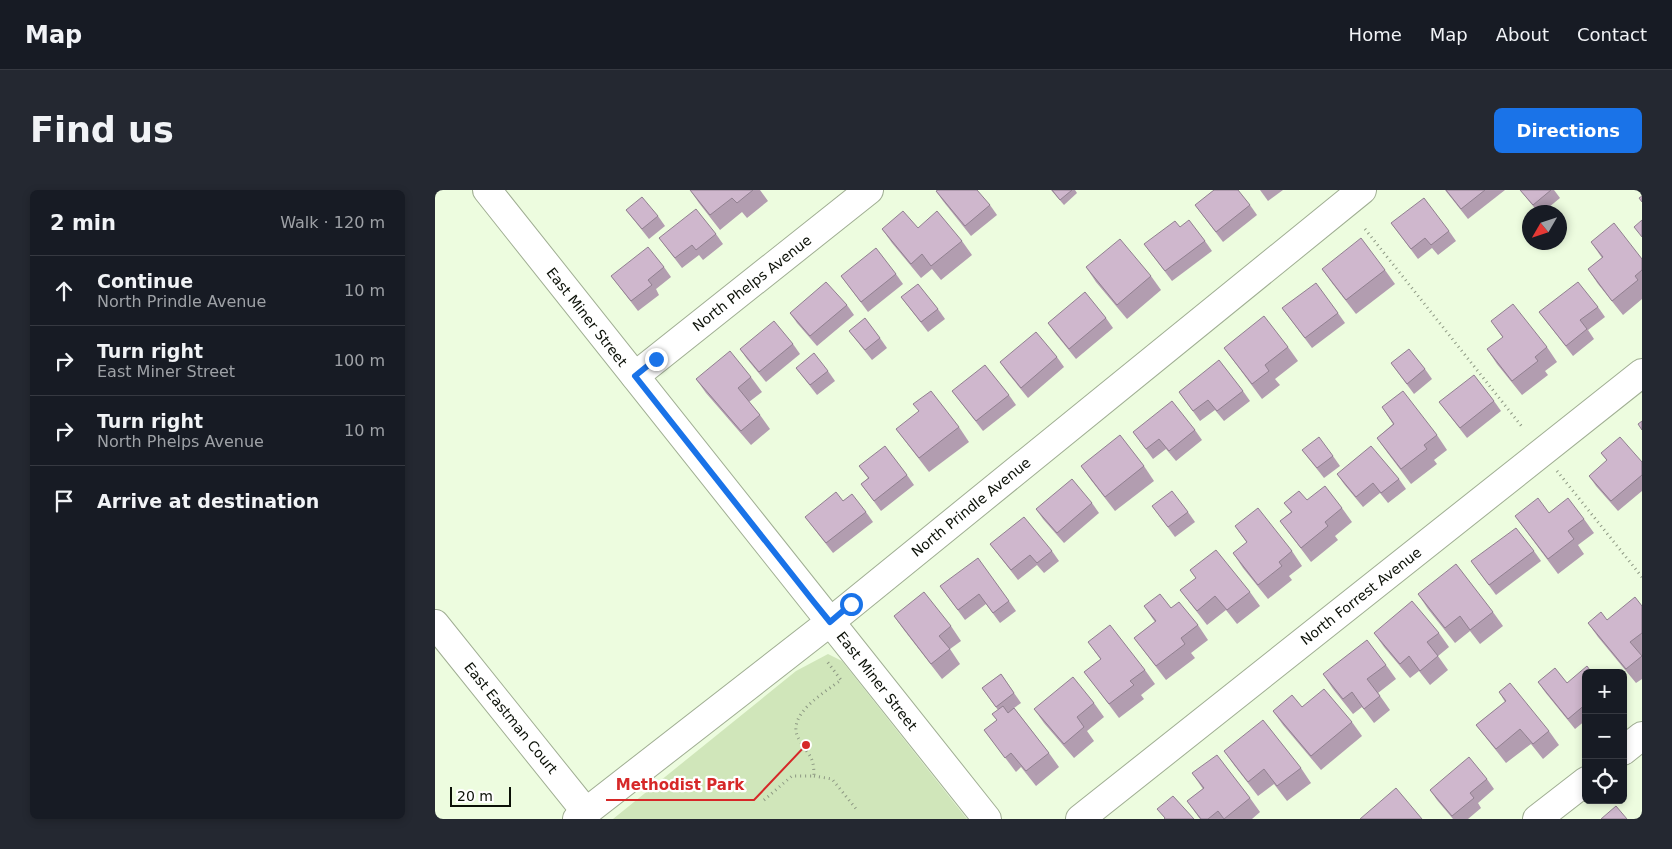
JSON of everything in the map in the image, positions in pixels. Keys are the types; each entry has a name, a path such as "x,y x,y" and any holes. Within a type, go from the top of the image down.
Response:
{"street":[{"name":"East Miner Street","path":"487,190 987,819"},
{"name":"North Phelps Avenue","path":"635,376 869,190"},
{"name":"North Prindle Avenue","path":"582,815 830,622 1362,190"},
{"name":"North Forrest Avenue","path":"1080,819 1642,373"},
{"name":"East Eastman Court","path":"435,624 582,815"},
{"path":"1627,748 1642,736"},
{"path":"1537,819 1582,784"}],"path":[{"path":"1365,229 1523,428"},
{"path":"1557,471 1642,577"},
{"path":"814,776 812,757 797,738 795,723 800,714 841,680 826,660"},
{"path":"764,800 792,776 814,776 832,779 857,810"}],"green space":[{"path":"828,654 842,661 967,819 613,819 796,671"}],"building":[{"path":"690,190 753,190 737,203 732,198 710,215"},
{"path":"977,190 990,205 965,226 936,191"},
{"path":"1052,190 1072,190 1060,200"},
{"path":"1214,190 1238,190 1250,205 1216,232 1195,205"},
{"path":"1446,190 1485,190 1461,209"},
{"path":"1520,190 1551,190 1533,205"},
{"path":"642,197 658,216 642,229 626,210"},
{"path":"1424,198 1449,231 1431,245 1425,238 1411,249 1391,223"},
{"path":"696,209 716,234 696,250 692,245 675,258 659,238"},
{"path":"903,211 918,228 937,211 962,241 931,266 922,254 911,264 882,229"},
{"path":"1189,220 1205,241 1165,271 1144,244 1175,221 1180,227"},
{"path":"1642,220 1642,237 1634,227"},
{"path":"1614,223 1642,259 1642,270 1635,276 1638,280 1612,301 1588,269 1603,257 1591,242"},
{"path":"1361,238 1385,270 1346,300 1322,269"},
{"path":"1120,239 1151,276 1117,305 1086,267"},
{"path":"648,247 664,267 648,280 652,285 631,301 611,276"},
{"path":"876,248 896,274 861,302 841,276"},
{"path":"826,282 847,305 810,336 790,313"},
{"path":"1578,282 1598,307 1580,320 1587,329 1566,346 1539,312"},
{"path":"1316,283 1338,313 1305,338 1282,308"},
{"path":"918,284 938,309 921,322 901,297"},
{"path":"1085,292 1106,318 1069,349 1048,323"},
{"path":"1513,304 1547,347 1535,357 1538,361 1512,381 1487,349 1503,337 1491,321"},
{"path":"1264,316 1288,347 1265,365 1269,371 1252,384 1224,348"},
{"path":"865,318 880,338 865,350 849,331"},
{"path":"774,321 793,344 759,372 740,349"},
{"path":"1036,332 1057,357 1021,388 1000,362"},
{"path":"1409,349 1425,369 1407,384 1391,363"},
{"path":"730,351 751,377 738,388 760,415 741,431 696,379"},
{"path":"814,353 828,371 810,385 796,368"},
{"path":"1219,360 1243,391 1217,411 1208,400 1193,411 1179,392"},
{"path":"985,365 1009,395 976,421 952,391"},
{"path":"1474,375 1494,401 1460,428 1439,402"},
{"path":"931,391 959,427 919,458 896,429 919,411 913,404"},
{"path":"1403,391 1437,435 1424,445 1427,449 1401,469 1377,438 1394,424 1382,407"},
{"path":"1172,401 1195,430 1169,451 1159,439 1146,449 1133,432"},
{"path":"1642,421 1642,430 1638,424"},
{"path":"1120,435 1144,466 1105,497 1081,466"},
{"path":"1319,437 1333,456 1317,468 1302,450"},
{"path":"1620,437 1642,462 1642,475 1611,501 1589,476 1607,460 1601,453"},
{"path":"885,446 907,475 874,501 861,484 869,478 859,466"},
{"path":"1371,446 1399,479 1381,493 1373,483 1356,497 1337,474"},
{"path":"1072,479 1092,503 1057,533 1036,509"},
{"path":"1325,486 1342,508 1325,522 1328,526 1301,548 1280,521 1292,512 1284,503 1299,491 1307,500"},
{"path":"1172,491 1188,512 1168,527 1152,506"},
{"path":"836,492 843,501 852,494 866,512 826,543 805,517"},
{"path":"1538,498 1549,513 1568,498 1584,519 1568,531 1574,539 1548,559 1515,516"},
{"path":"1258,508 1292,551 1279,562 1282,566 1258,585 1233,553 1247,542 1235,526"},
{"path":"1024,517 1052,551 1037,563 1030,555 1011,570 990,544"},
{"path":"1516,528 1534,551 1489,585 1471,561"},
{"path":"1216,550 1250,592 1227,610 1215,596 1197,611 1180,590 1196,578 1190,570"},
{"path":"978,558 1009,601 993,613 979,594 958,610 940,586"},
{"path":"1456,564 1493,612 1470,630 1460,616 1445,628 1418,594"},
{"path":"924,592 951,626 939,636 950,649 931,664 894,616"},
{"path":"1160,594 1171,608 1179,602 1198,625 1181,638 1185,644 1156,666 1134,638 1156,621 1144,606"},
{"path":"1635,597 1642,606 1642,633 1630,642 1642,656 1626,669 1588,623 1601,612 1607,620"},
{"path":"1412,601 1439,633 1427,642 1438,656 1420,671 1409,656 1400,664 1374,633"},
{"path":"1110,625 1145,670 1130,681 1134,685 1109,704 1084,672 1101,659 1088,642"},
{"path":"1367,640 1386,665 1367,679 1380,696 1364,709 1352,692 1343,699 1323,674"},
{"path":"1555,668 1567,683 1582,670 1582,707 1568,719 1538,682"},
{"path":"1001,674 1014,693 996,707 982,688"},
{"path":"1073,677 1094,703 1077,717 1084,727 1064,744 1034,709"},
{"path":"1510,683 1549,731 1533,744 1520,729 1496,749 1476,725 1506,701 1499,692"},
{"path":"1324,689 1352,722 1311,756 1273,711 1292,695 1302,707"},
{"path":"1003,706 1008,713 1014,708 1049,753 1026,771 1011,753 1005,758 984,730 997,720 992,714"},
{"path":"1263,720 1301,768 1277,786 1264,769 1248,782 1224,751"},
{"path":"1217,755 1250,798 1224,819 1218,811 1208,819 1201,819 1187,801 1204,788 1192,773"},
{"path":"1469,757 1487,779 1470,793 1474,798 1452,816 1430,790"},
{"path":"1396,788 1422,819 1360,819"},
{"path":"1173,796 1194,819 1164,819 1157,809"},
{"path":"1616,806 1627,819 1601,819"}],"place":[{"name":"Methodist Park","path":"806,745"}],"route":[{"path":"656,359 635,376 813,601 830,622 851,604"}]}
